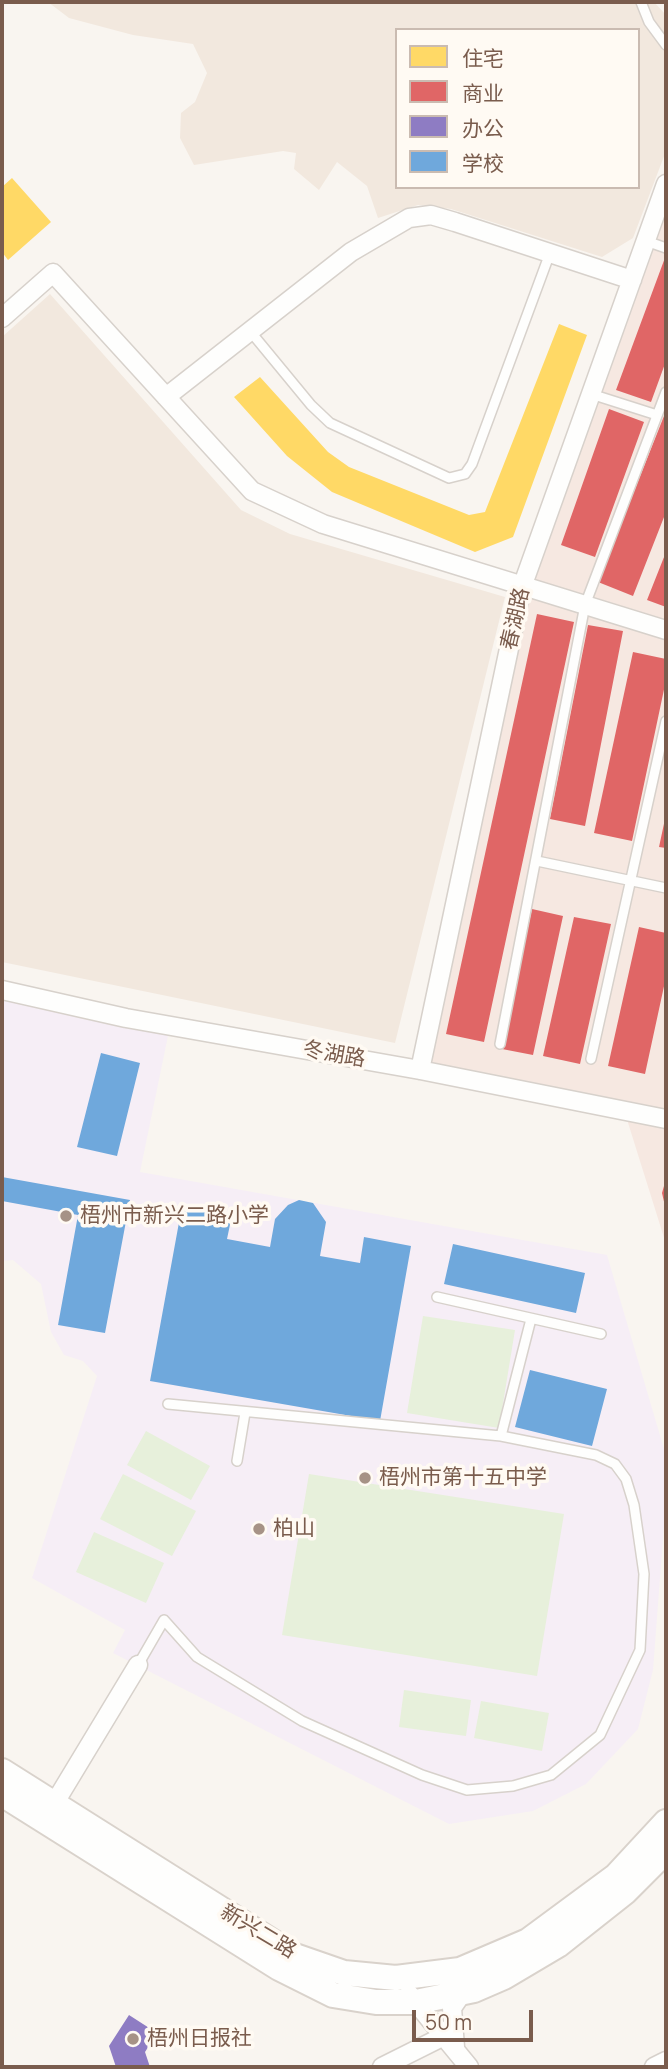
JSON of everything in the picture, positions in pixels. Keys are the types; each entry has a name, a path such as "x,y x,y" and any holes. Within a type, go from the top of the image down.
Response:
{"main road":[{"name":"新兴二路","path":"2,1771 295,1956 344,1973 396,1978 460,1970 528,1941 616,1876 666,1822"},
{"name":"新兴二路","path":"2,1794 279,1968 332,1995 376,2002 415,2002 463,1992 504,1978 558,1945 625,1892 666,1850"}],"street":[{"name":"春湖路","path":"420,1070 522,587 666,184"},
{"path":"166,397 351,252 409,218 431,215 632,280"},
{"path":"5,309 53,273 252,491 323,524 666,630"},
{"name":"冬湖路","path":"2,990 126,1018 420,1070 666,1119"},
{"path":"54,1804 138,1665"},
{"path":"396,1978 469,2067"},
{"path":"450,2043 452,2008 463,1992"},
{"path":"382,2067 450,2043"},
{"path":"654,2067 666,2061"}],"lane":[{"path":"641,2 649,22 666,46"},
{"path":"646,241 666,248"},
{"path":"250,331 311,405 330,423 449,478 465,474 472,464 550,253"},
{"path":"500,1044 586,605 666,392"},
{"path":"591,394 657,415"},
{"path":"591,1059 666,721"},
{"path":"537,861 666,888"},
{"path":"437,1297 601,1334"},
{"path":"501,1436 531,1318"},
{"path":"138,1665 164,1620 197,1657 302,1721 422,1775 467,1790 513,1786 551,1775 600,1735 640,1650 644,1574 634,1505 626,1479 615,1464 596,1455 501,1436 168,1404"},
{"path":"237,1461 245,1413"}],"shaded area":[{"path":"48,2 654,2 666,15 666,151 633,238 602,257 451,209 418,205 378,218 367,186 337,162 319,190 294,169 296,153 283,151 194,165 180,138 181,113 195,102 207,73 193,44 133,35 69,18"},
{"path":"666,183 666,1244 624,1110 420,1070 522,587"},
{"path":"50,294 241,510 290,534 505,597 395,1043 2,962 2,337"},
{"name":"梧州市第十五中学","path":"2,990 170,1026 140,1172 607,1255 666,1456 666,1499 653,1670 638,1729 586,1784 533,1811 449,1824 113,1653 125,1630 32,1578 97,1376 83,1361 64,1355 51,1332 41,1284 13,1260 2,1261"}],"green space":[{"path":"423,1316 515,1330 499,1428 407,1413"},
{"path":"146,1431 210,1466 191,1500 127,1465"},
{"path":"123,1474 196,1511 172,1556 100,1519"},
{"path":"309,1474 564,1514 537,1676 282,1635"},
{"path":"94,1532 164,1563 146,1603 76,1572"},
{"path":"404,1690 471,1700 466,1736 399,1727"},
{"path":"481,1701 549,1713 542,1751 474,1738"}],"building: 住宅":[{"path":"12,178 51,222 8,260 2,252 2,187"},
{"path":"559,324 587,335 513,537 475,552 332,492 287,456 234,397 260,377 328,452 349,467 469,515 485,512"}],"building: 商业":[{"path":"666,255 666,361 651,402 616,390"},
{"path":"609,409 644,422 595,557 561,545"},
{"path":"666,411 666,512 633,596 598,582"},
{"path":"666,552 666,607 647,600"},
{"path":"537,614 574,622 484,1042 446,1034"},
{"path":"588,625 623,631 585,826 550,819"},
{"path":"633,652 666,659 666,680 632,841 594,833"},
{"path":"666,819 666,848 659,847"},
{"path":"532,909 563,916 533,1055 502,1049"},
{"path":"574,917 611,924 580,1064 543,1056"},
{"path":"639,927 666,933 666,977 645,1074 608,1066"},
{"path":"666,1179 666,1206 665,1206 662,1193"}],"building: 办公":[{"name":"梧州日报社","path":"129,2015 157,2033 145,2052 150,2067 116,2067 109,2046"}],"building: 学校":[{"path":"101,1053 140,1063 117,1156 77,1147"},
{"path":"2,1177 130,1200 105,1333 58,1325 78,1215 2,1201"},
{"path":"299,1200 313,1203 326,1222 320,1256 360,1263 364,1237 411,1246 380,1421 150,1381 182,1206 232,1215 227,1239 270,1247 275,1219 288,1205"},
{"path":"453,1244 585,1273 576,1313 444,1284"},
{"path":"530,1370 607,1389 592,1446 515,1427"}],"place":[{"name":"梧州市新兴二路小学","path":"66,1216"},
{"name":"梧州市第十五中学","path":"365,1478"},
{"name":"柏山","path":"259,1529"},
{"name":"梧州日报社","path":"133,2039"}]}
